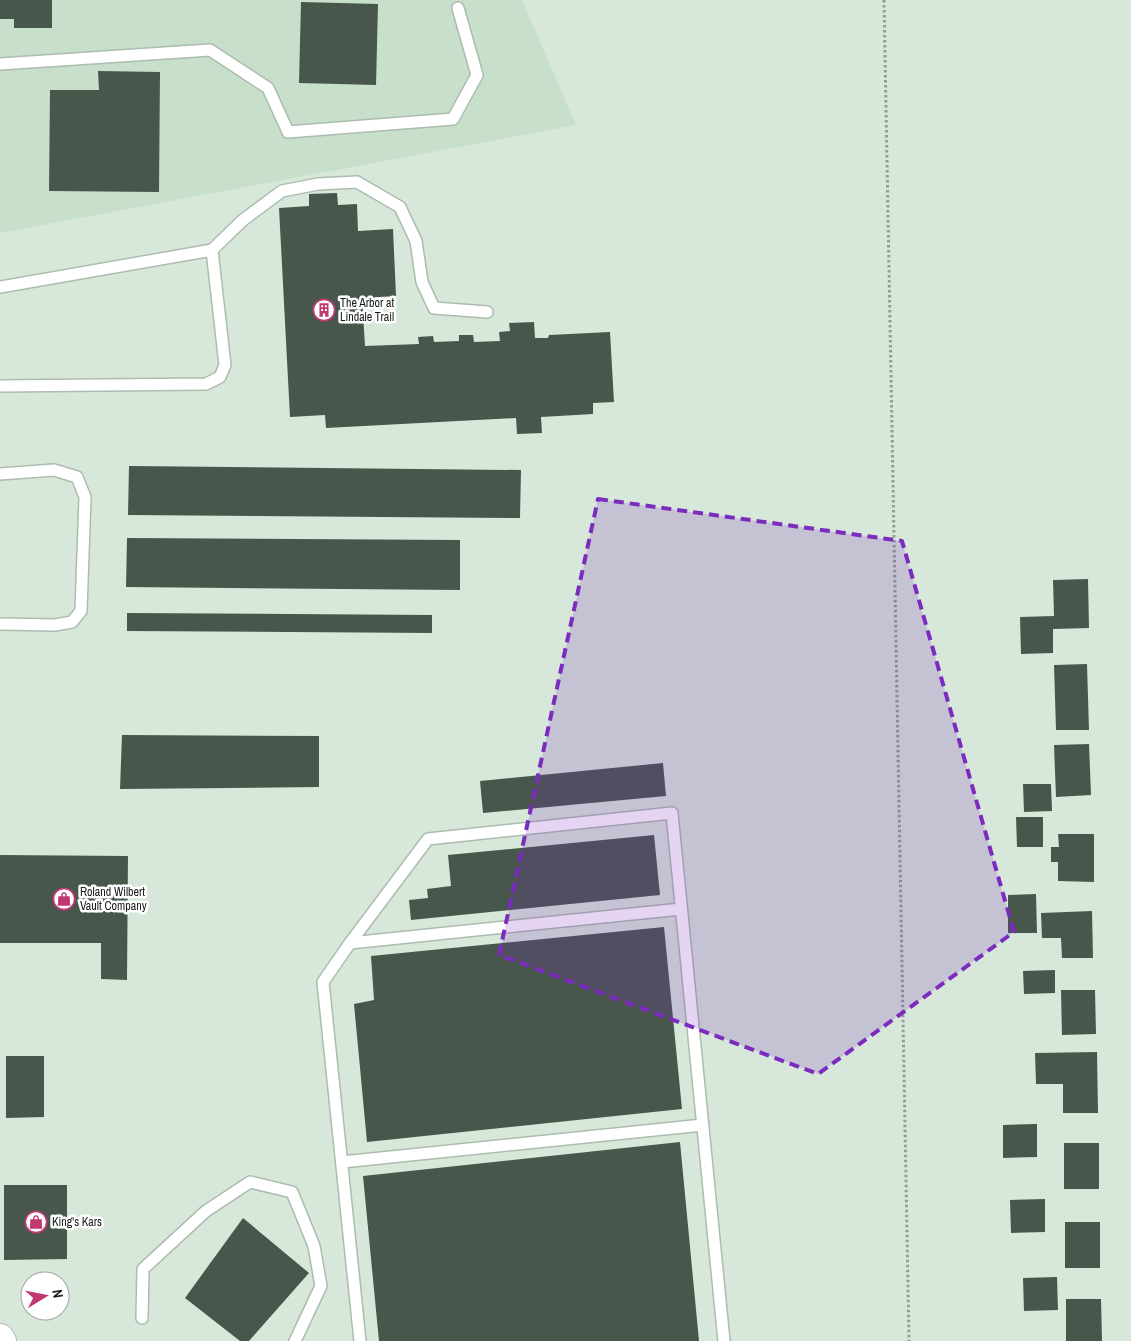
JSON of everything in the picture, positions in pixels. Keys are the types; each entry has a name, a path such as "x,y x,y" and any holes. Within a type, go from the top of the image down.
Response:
{"lane":[{"path":"0,64 210,50 268,88 288,132 453,120 477,75 458,8"},
{"path":"0,287 212,250 243,220 282,192 318,184 357,182 400,207 416,241 422,282 434,308 486,312"},
{"path":"0,386 206,384 220,377 226,365 212,250"},
{"path":"0,474 54,470 77,477 85,497 80,611 72,622 55,625 0,624"},
{"path":"360,1341 323,982 428,839 672,813 724,1341"},
{"path":"350,943 681,909"},
{"path":"342,1162 702,1125"},
{"path":"142,1318 143,1269 206,1211 250,1182 292,1192 314,1246 321,1286 295,1341"}],"path":[{"path":"884,0 909,1341"}],"highlighted area":[{"path":"598,499 902,541 1014,932 818,1074 499,955"}],"shaded area":[{"path":"0,0 522,0 576,125 0,233"}],"building":[{"path":"0,0 52,0 52,28 14,28 14,19 0,19"},
{"path":"301,2 378,4 376,85 299,83"},
{"path":"98,71 160,72 159,192 49,191 50,90 99,90"},
{"name":"The Arbor at Lindale Trail","path":"337,193 338,205 357,204 358,231 393,229 396,296 362,298 365,346 419,344 418,337 433,336 434,342 459,341 459,335 473,335 474,342 500,341 499,332 510,331 509,323 534,322 535,338 548,338 549,335 610,332 614,402 593,403 593,414 541,417 542,433 517,434 516,418 326,428 325,415 290,417 279,208 309,206 309,194"},
{"path":"129,466 521,470 520,518 128,515"},
{"path":"127,538 460,540 460,590 126,587"},
{"path":"1088,579 1089,628 1053,629 1053,653 1021,654 1020,617 1054,616 1053,580"},
{"path":"127,613 432,615 432,633 127,631"},
{"path":"1087,664 1089,730 1056,730 1054,665"},
{"path":"122,735 319,736 319,787 120,789"},
{"path":"1089,744 1091,795 1056,797 1054,745"},
{"path":"663,763 666,796 483,813 480,781"},
{"path":"1023,784 1051,784 1052,811 1024,812"},
{"path":"1016,817 1043,817 1043,847 1017,847"},
{"path":"1058,834 1094,834 1094,882 1058,881 1058,862 1051,862 1051,847 1059,847"},
{"path":"654,835 660,895 411,920 409,900 428,898 427,889 451,886 448,855"},
{"name":"Roland Wilbert Vault Company","path":"0,855 128,856 127,980 101,979 101,943 0,943"},
{"path":"1036,894 1037,933 1008,933 1008,895"},
{"path":"1092,911 1093,958 1062,958 1061,938 1042,938 1041,913"},
{"path":"664,927 682,1109 367,1142 354,1004 374,1000 371,956"},
{"path":"1055,970 1055,993 1024,994 1023,971"},
{"path":"1061,990 1095,990 1096,1034 1062,1035"},
{"path":"1097,1052 1098,1113 1063,1113 1063,1084 1036,1084 1035,1053"},
{"path":"6,1056 44,1056 44,1117 6,1118"},
{"path":"1037,1124 1037,1157 1003,1158 1003,1125"},
{"path":"680,1142 699,1341 379,1341 363,1176"},
{"path":"1064,1143 1099,1143 1099,1189 1064,1189"},
{"name":"King's Kars","path":"4,1185 67,1185 67,1259 4,1260"},
{"path":"1045,1199 1045,1232 1011,1233 1010,1200"},
{"path":"243,1218 309,1273 249,1341 240,1341 185,1298"},
{"path":"1065,1222 1100,1222 1100,1268 1065,1268"},
{"path":"1057,1277 1058,1310 1024,1311 1023,1278"},
{"path":"1066,1299 1101,1299 1102,1341 1066,1341"}],"place":[{"name":"The Arbor at Lindale Trail","path":"324,310"},
{"name":"Roland Wilbert Vault Company","path":"64,899"},
{"name":"King's Kars","path":"36,1222"}]}
